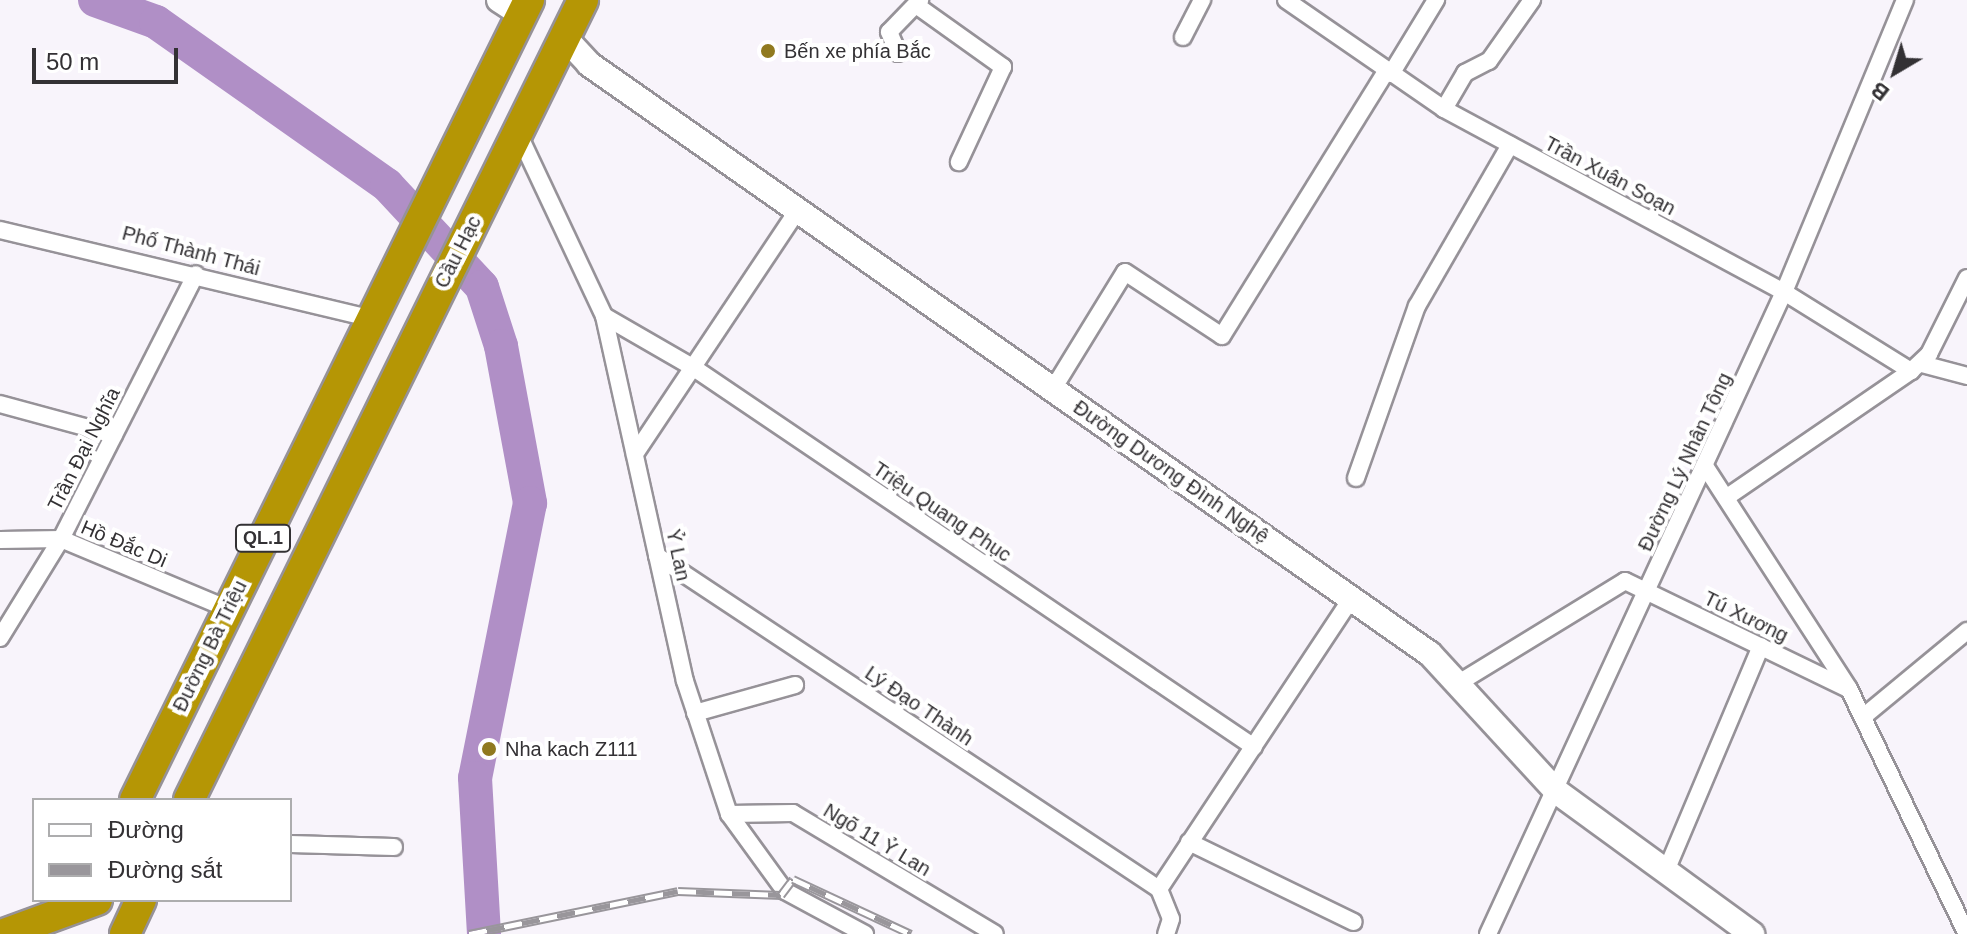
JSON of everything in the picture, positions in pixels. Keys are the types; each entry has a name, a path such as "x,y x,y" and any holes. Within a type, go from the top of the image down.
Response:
{"highway":[{"name":"QL.1","path":"518,133 583,0"},
{"path":"517,5 566,39"},
{"name":"Đường Bà Triệu","path":"136,798 439,180 517,5"},
{"name":"Cầu Hạc","path":"190,798 518,133"},
{"path":"4,934 89,902"},
{"path":"70,934 89,902"},
{"path":"125,934 140,902"}],"main road":[{"name":"Đường Dương Đình Nghệ","path":"566,39 589,64 1430,654 1556,791 1752,934"}],"street":[{"path":"1183,37 1202,0"},
{"name":"Trần Xuân Soạn","path":"1286,0 1444,109 1784,292 1917,368 1967,376"},
{"path":"1053,389 1125,272 1222,336 1436,0"},
{"path":"1444,109 1465,73 1489,61 1532,0"},
{"name":"Đường Lý Nhân Tông","path":"1488,934 1784,292 1905,0"},
{"path":"898,53 889,32 918,2 1003,67 959,162"},
{"name":"Ỷ Lan","path":"518,133 604,316 695,713 729,814 785,891 865,934"},
{"path":"1356,478 1417,306 1510,145"},
{"path":"635,454 798,210"},
{"name":"Phố Thành Thái","path":"0,230 196,274 370,318"},
{"name":"Trần Đại Nghĩa","path":"0,638 61,539 196,274"},
{"path":"1730,495 1917,368 1967,278"},
{"name":"Triệu Quang Phục","path":"604,316 694,368 1254,747"},
{"path":"0,404 114,435"},
{"path":"1705,466 1730,495 1849,689 1967,934"},
{"name":"Hồ Đắc Di","path":"0,540 61,539 228,609"},
{"name":"Lý Đạo Thành","path":"657,556 1159,889"},
{"name":"Tú Xương","path":"1457,684 1625,581 1849,689"},
{"path":"1166,934 1171,919 1159,889 1351,599"},
{"path":"1863,717 1967,631"},
{"path":"1666,871 1761,646"},
{"path":"695,713 795,685"},
{"name":"Ngõ 11 Ỷ Lan","path":"729,814 793,813 995,934"},
{"path":"1189,842 1354,922"},
{"path":"292,844 394,847"}],"waterway":[{"path":"95,0 156,22 387,185 482,287 501,346 530,503 475,778 484,934"}],"railway":[{"path":"469,934 678,891 781,895 793,879 911,934"}],"place":[{"name":"Bến xe phía Bắc","path":"768,51"},
{"name":"Nha kach Z111","path":"489,749"}]}
